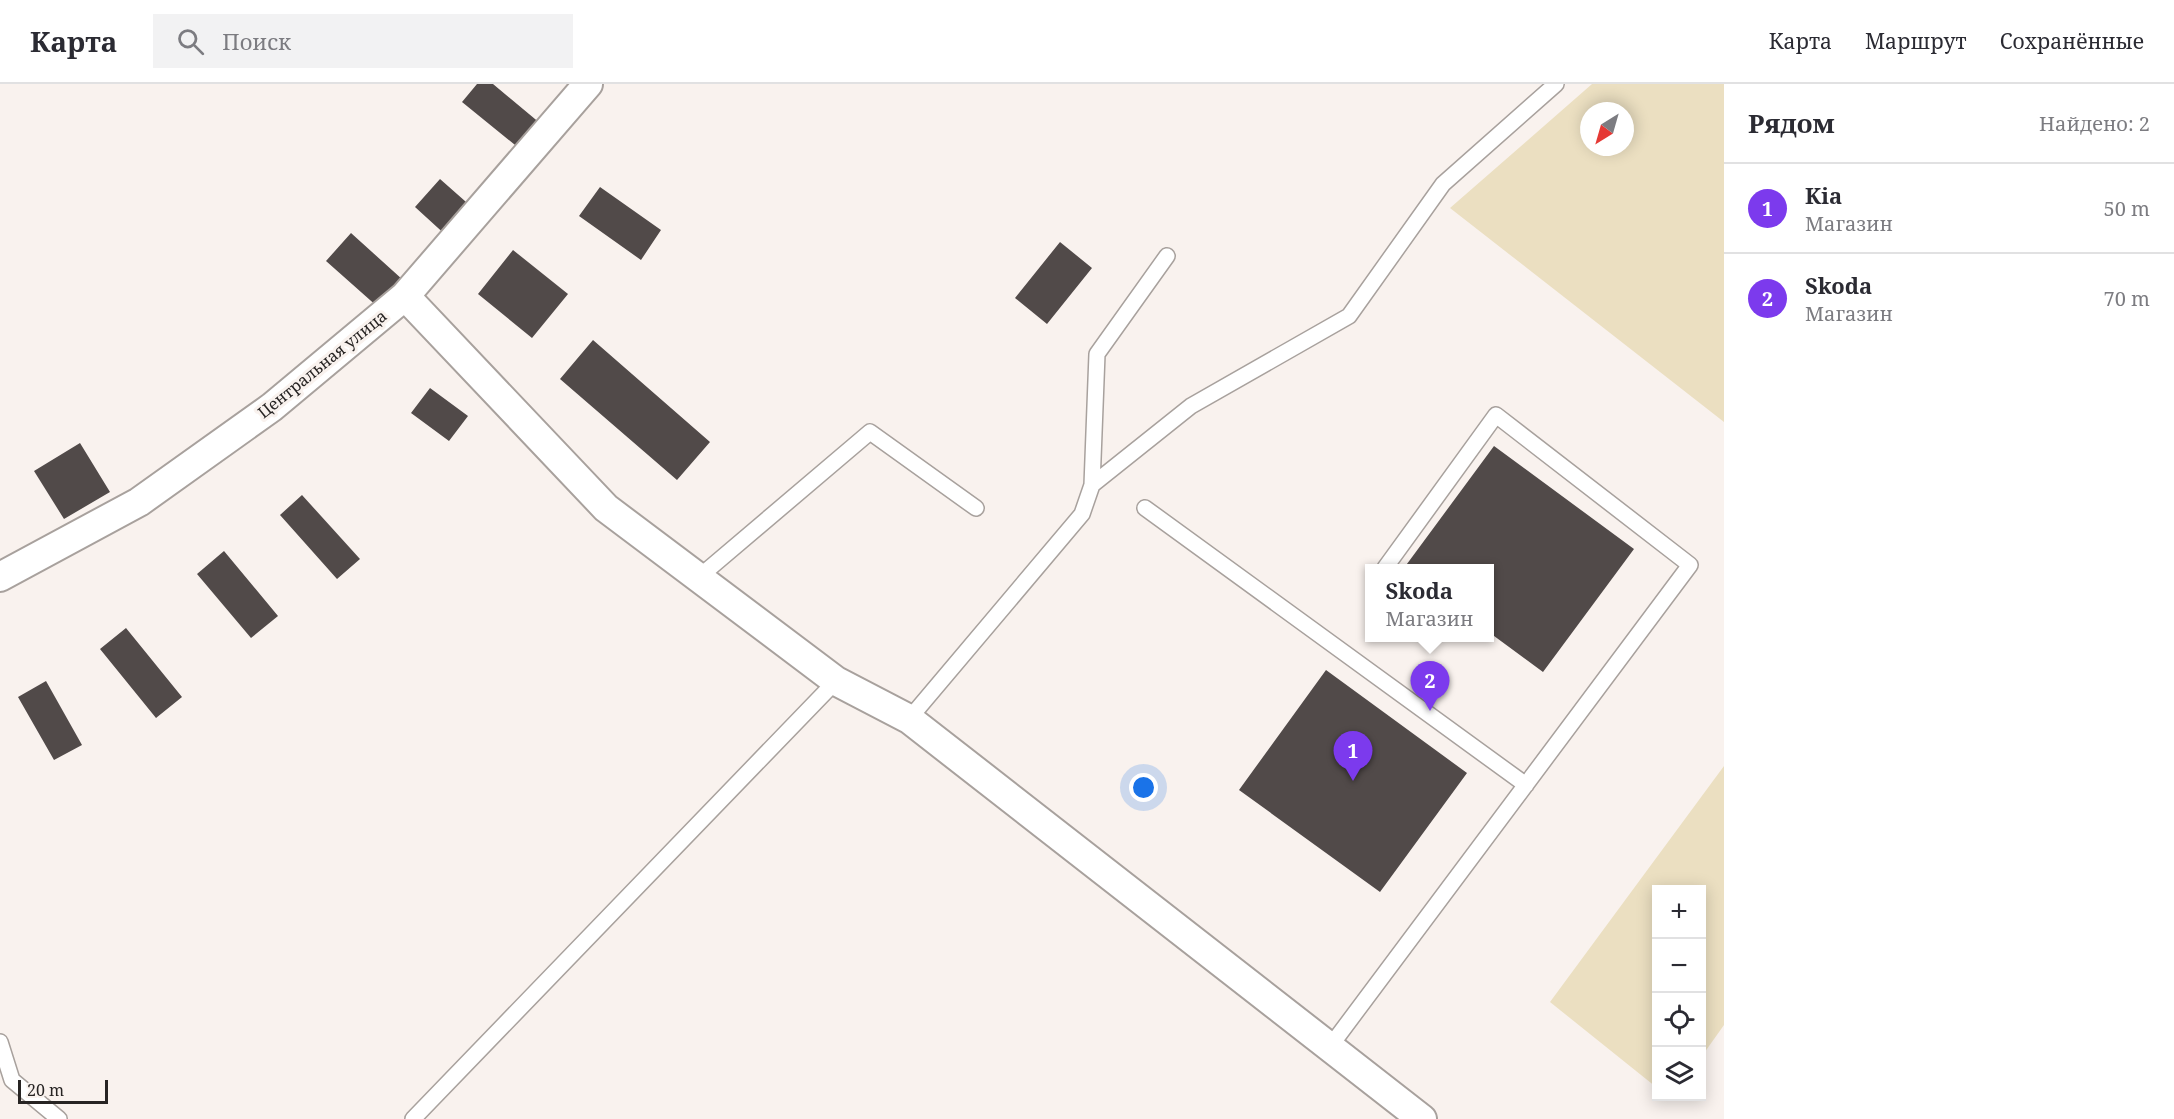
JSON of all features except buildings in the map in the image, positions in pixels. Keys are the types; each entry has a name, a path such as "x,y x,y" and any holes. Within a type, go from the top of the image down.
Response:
{"street":[{"name":"Центральная улица","path":"0,577 139,502 272,407 405,296 588,84"},
{"path":"405,296 606,508 836,681 909,719 1422,1119"}],"lane":[{"path":"1092,485 1191,406 1349,316 1443,184 1556,84"},
{"path":"909,719 1082,514 1092,485 1097,354 1167,256"},
{"path":"1329,1048 1690,565 1496,415 1388,564"},
{"path":"698,578 870,432 976,508"},
{"path":"1145,508 1526,784"},
{"path":"413,1119 836,681"},
{"path":"0,1042 12,1080 59,1119"}],"shaded area":[{"path":"1592,84 1724,84 1724,422 1450,208"},
{"path":"1724,766 1724,1025 1706,1050 1706,885 1652,885 1652,1084 1550,1002"}],"place":[{"name":"Skoda","path":"1430,711"},
{"name":"Kia","path":"1353,781"}]}
